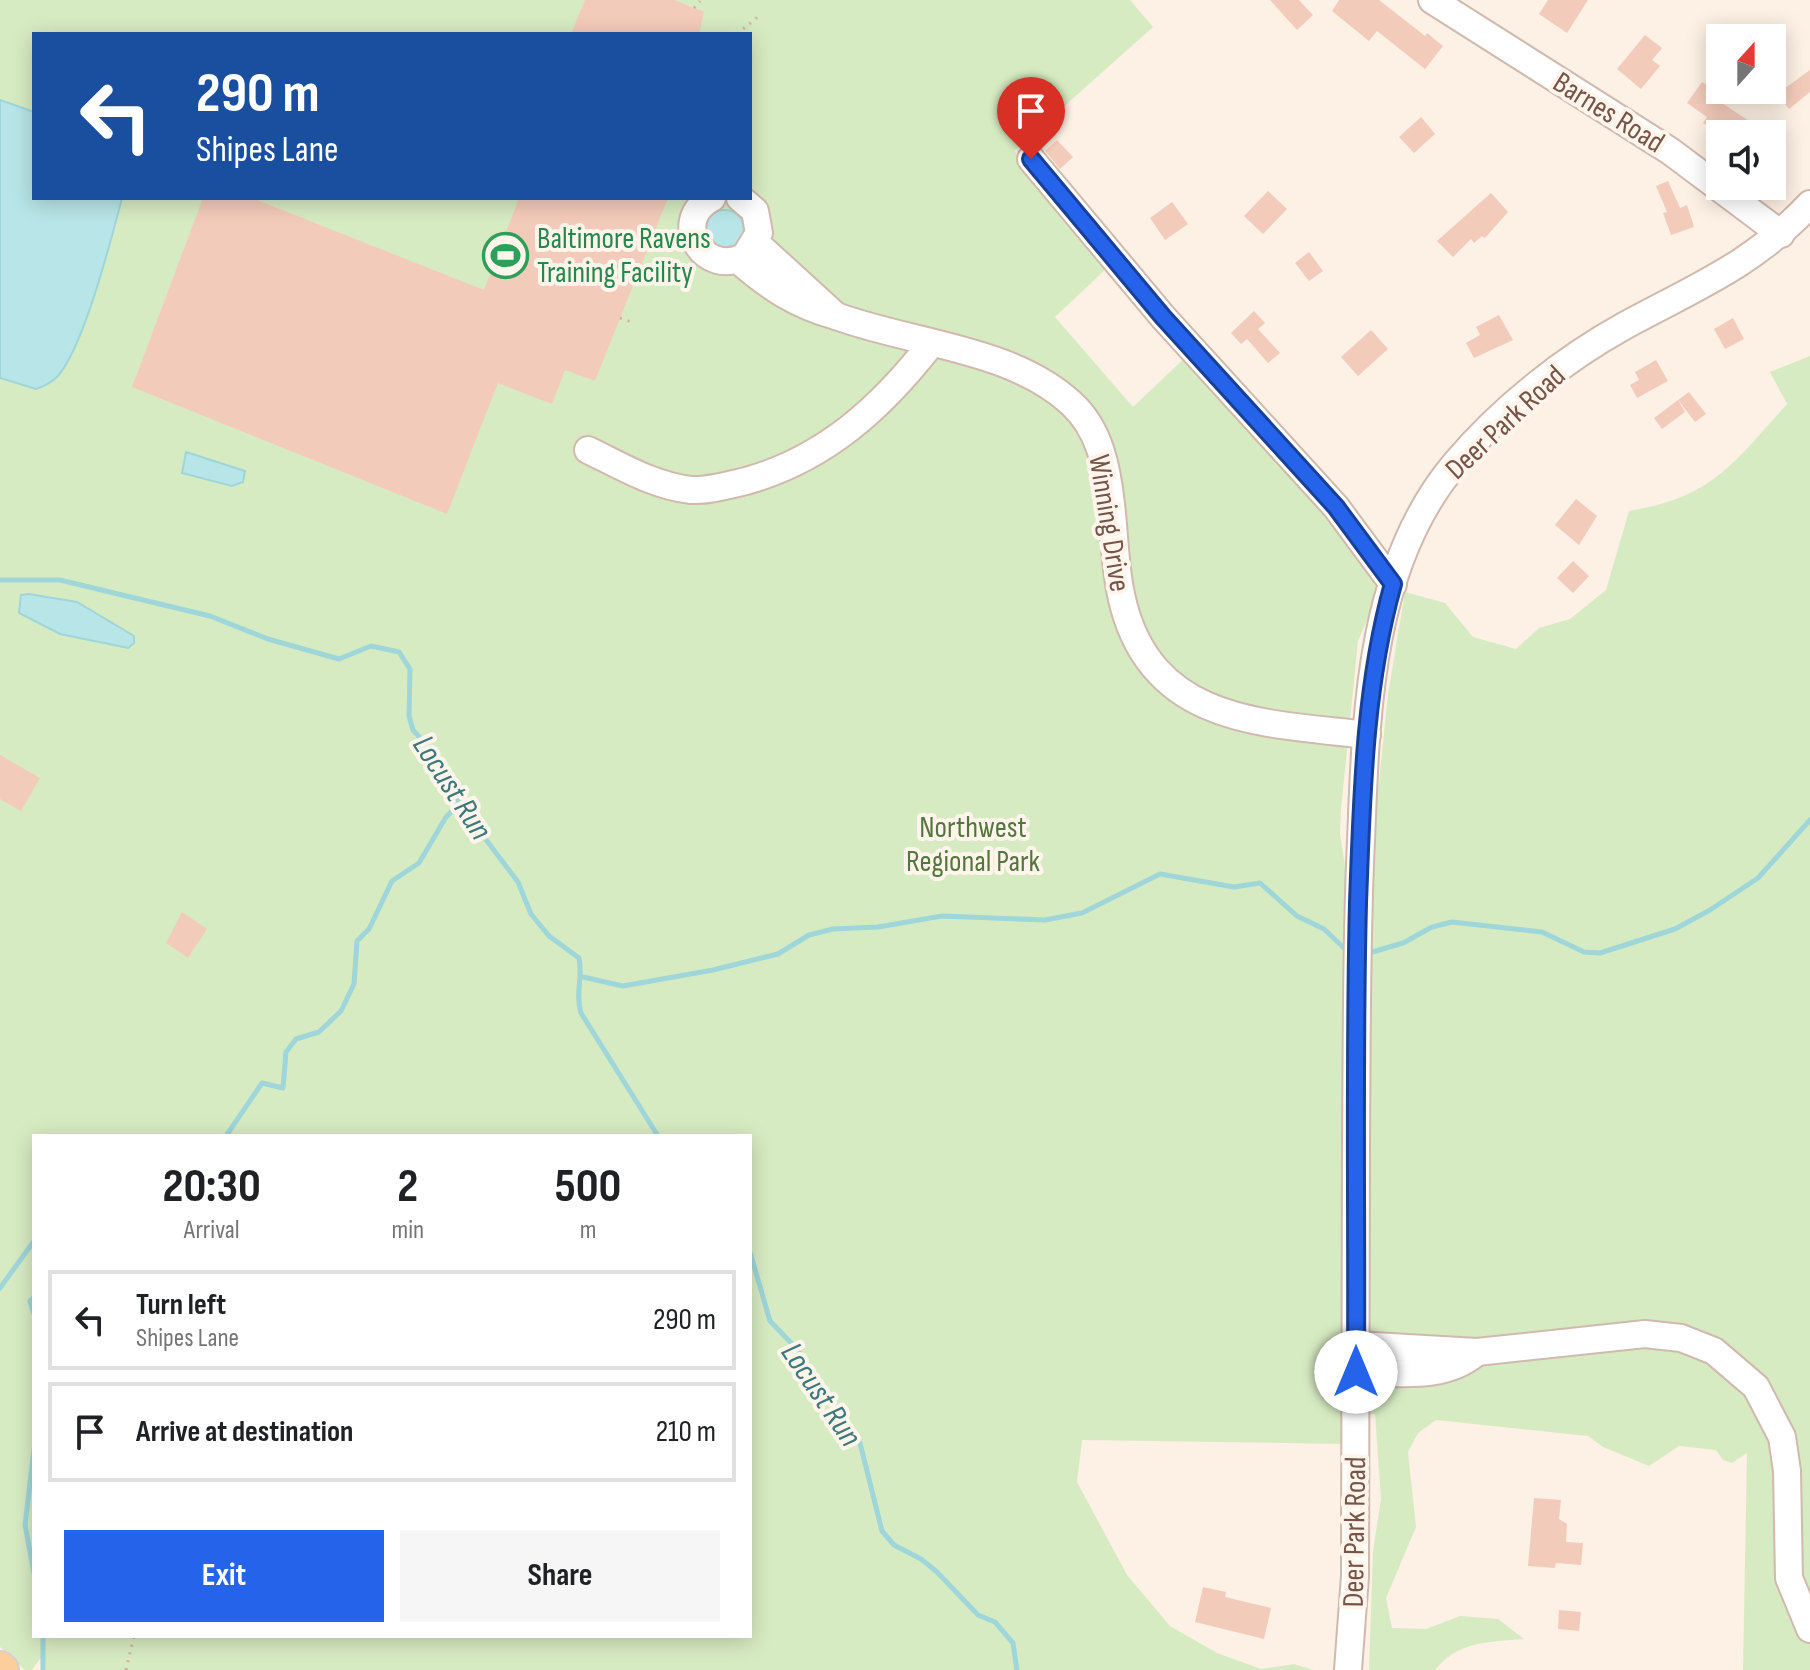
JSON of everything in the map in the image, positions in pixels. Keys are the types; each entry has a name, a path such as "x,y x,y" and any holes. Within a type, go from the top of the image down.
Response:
{"street":[{"name":"Barnes Road","path":"1432,0 1670,151 1781,234"},
{"path":"1031,159 1163,317 1336,507 1393,584"},
{"name":"Winning Drive","path":"709,200 699,207 693,217 693,239 706,256 716,261 747,252 782,295 805,308 1027,371 1074,406 1090,426 1102,452 1109,485 1120,587 1129,623 1147,658 1176,689 1193,701 1233,716 1367,735"},
{"path":"742,200 755,211 759,222 747,252"},
{"name":"Deer Park Road","path":"1348,1670 1355,1576 1357,972 1367,735 1379,641 1393,584 1406,546 1435,490 1463,454 1499,419 1555,372 1607,336 1731,271 1781,234 1810,204"},
{"path":"588,450 661,484 694,490 772,473 842,436 877,407 931,344"},
{"path":"1356,1345 1477,1352 1623,1335 1664,1335 1698,1343 1737,1367 1767,1404 1782,1437 1787,1471 1789,1578 1810,1629"},
{"path":"1356,1372 1437,1372 1461,1365 1477,1352"}],"path":[{"path":"694,8 700,1"},
{"path":"739,32 760,15"},
{"path":"620,318 634,323"},
{"path":"126,1670 134,1638"}],"green space":[{"name":"Northwest Regional Park","path":"0,0 1130,0 1153,27 1014,151 1108,267 1055,317 1133,407 1191,352 1373,573 1377,597 1358,641 1341,809 1340,834 1350,898 1371,859 1388,694 1405,592 1445,603 1473,637 1516,649 1539,628 1570,619 1606,590 1629,511 1681,497 1719,475 1787,404 1770,372 1810,356 1810,1670 1743,1670 1747,1453 1732,1463 1723,1460 1716,1450 1679,1446 1649,1466 1603,1447 1588,1436 1436,1420 1418,1433 1408,1452 1416,1527 1386,1598 1392,1628 1426,1629 1460,1616 1498,1619 1524,1639 1487,1642 1464,1648 1444,1660 1435,1670 1369,1670 1373,1551 1381,1499 1375,1414 1348,1410 1347,1444 1082,1440 1077,1482 1127,1575 1170,1626 1217,1653 1261,1669 1294,1664 1313,1670 43,1670 42,1656 32,1670 25,1670 0,1647"}],"water":[{"path":"0,100 32,111 32,200 121,200 87,318 58,376 36,389 0,378"},
{"path":"725,210 738,216 744,229 738,242 725,248 712,242 706,229 712,216"},
{"path":"186,452 245,471 243,482 232,486 182,473"},
{"path":"21,595 77,602 134,636 134,643 128,648 60,634 19,613"}],"building":[{"path":"585,0 674,0 704,12 699,32 572,32"},
{"path":"1270,0 1299,0 1313,15 1297,30"},
{"path":"1339,0 1379,0 1443,46 1425,69 1377,31 1369,41 1332,11"},
{"path":"1548,0 1588,0 1567,33 1539,14"},
{"path":"1645,35 1662,48 1652,60 1660,66 1641,89 1617,69"},
{"path":"1810,70 1810,92 1789,109 1785,104 1786,87"},
{"path":"1702,82 1706,84 1706,104 1723,104 1748,120 1706,120 1706,125 1703,123 1707,117 1687,103"},
{"path":"1421,117 1435,134 1414,153 1399,137"},
{"path":"1057,140 1073,157 1060,169 1045,151"},
{"path":"1668,181 1680,208 1687,205 1694,227 1671,235 1663,213 1667,212 1656,186"},
{"path":"1268,191 1287,209 1263,234 1244,216"},
{"path":"1491,193 1508,212 1485,238 1482,236 1474,243 1471,239 1453,257 1437,241"},
{"path":"202,200 257,200 484,290 518,200 667,200 595,381 565,370 552,404 498,383 447,514 132,387"},
{"path":"1172,202 1188,224 1165,240 1150,218"},
{"path":"1309,252 1323,271 1309,281 1295,263"},
{"path":"1254,311 1265,323 1258,329 1280,353 1268,363 1247,339 1241,344 1231,333"},
{"path":"1499,315 1513,340 1474,358 1466,343 1480,335 1476,327"},
{"path":"1733,318 1744,339 1725,349 1714,329"},
{"path":"1371,330 1388,349 1358,376 1341,357"},
{"path":"1656,360 1668,381 1637,398 1630,385 1639,380 1635,372"},
{"path":"1689,392 1706,414 1695,422 1678,400"},
{"path":"1678,400 1685,412 1662,429 1654,418"},
{"path":"1576,499 1597,516 1579,545 1555,525"},
{"path":"1573,561 1589,576 1573,593 1557,578"},
{"path":"0,755 40,778 21,811 0,799"},
{"path":"182,912 207,929 188,958 166,943"},
{"path":"1534,1498 1561,1500 1559,1519 1567,1524 1566,1542 1583,1543 1581,1565 1556,1563 1555,1568 1528,1566"},
{"path":"1203,1587 1226,1592 1225,1597 1271,1608 1264,1639 1195,1622"},
{"path":"1559,1610 1581,1612 1579,1631 1558,1629"}],"waterway":[{"name":"Locust Run","path":"0,580 60,580 210,616 268,639 339,659 371,646 399,652 410,669 409,716 413,730 442,762 454,781 459,804 518,882 531,914 549,936 579,958 581,1013 657,1134"},
{"path":"227,1134 262,1083 283,1088 286,1052 296,1039 319,1032 341,1011 354,984 357,941 369,929 392,881 419,863 446,817 459,804"},
{"path":"1369,953 1403,943 1432,927 1452,922 1542,932 1584,952 1600,953 1675,929 1710,910 1758,878 1810,820"},
{"path":"583,977 623,986 713,970 778,954 809,935 833,929 878,927 942,916 1045,920 1082,913 1160,874 1234,887 1260,883 1297,916 1324,929 1345,949"},
{"path":"0,1288 32,1244"},
{"name":"Locust Run","path":"752,1259 770,1321 796,1348 860,1443 882,1531 894,1545 921,1559 937,1572 978,1615 995,1622 1013,1643 1017,1670"},
{"path":"32,1299 32,1308"},
{"path":"32,1466 25,1525 32,1562"},
{"path":"43,1638 43,1670"}],"place":[{"name":"Baltimore Ravens Training Facility","path":"506,255"}],"route":[{"path":"1031,159 1163,317 1336,507 1393,584 1373,678 1362,815 1357,972 1356,1372"}]}
